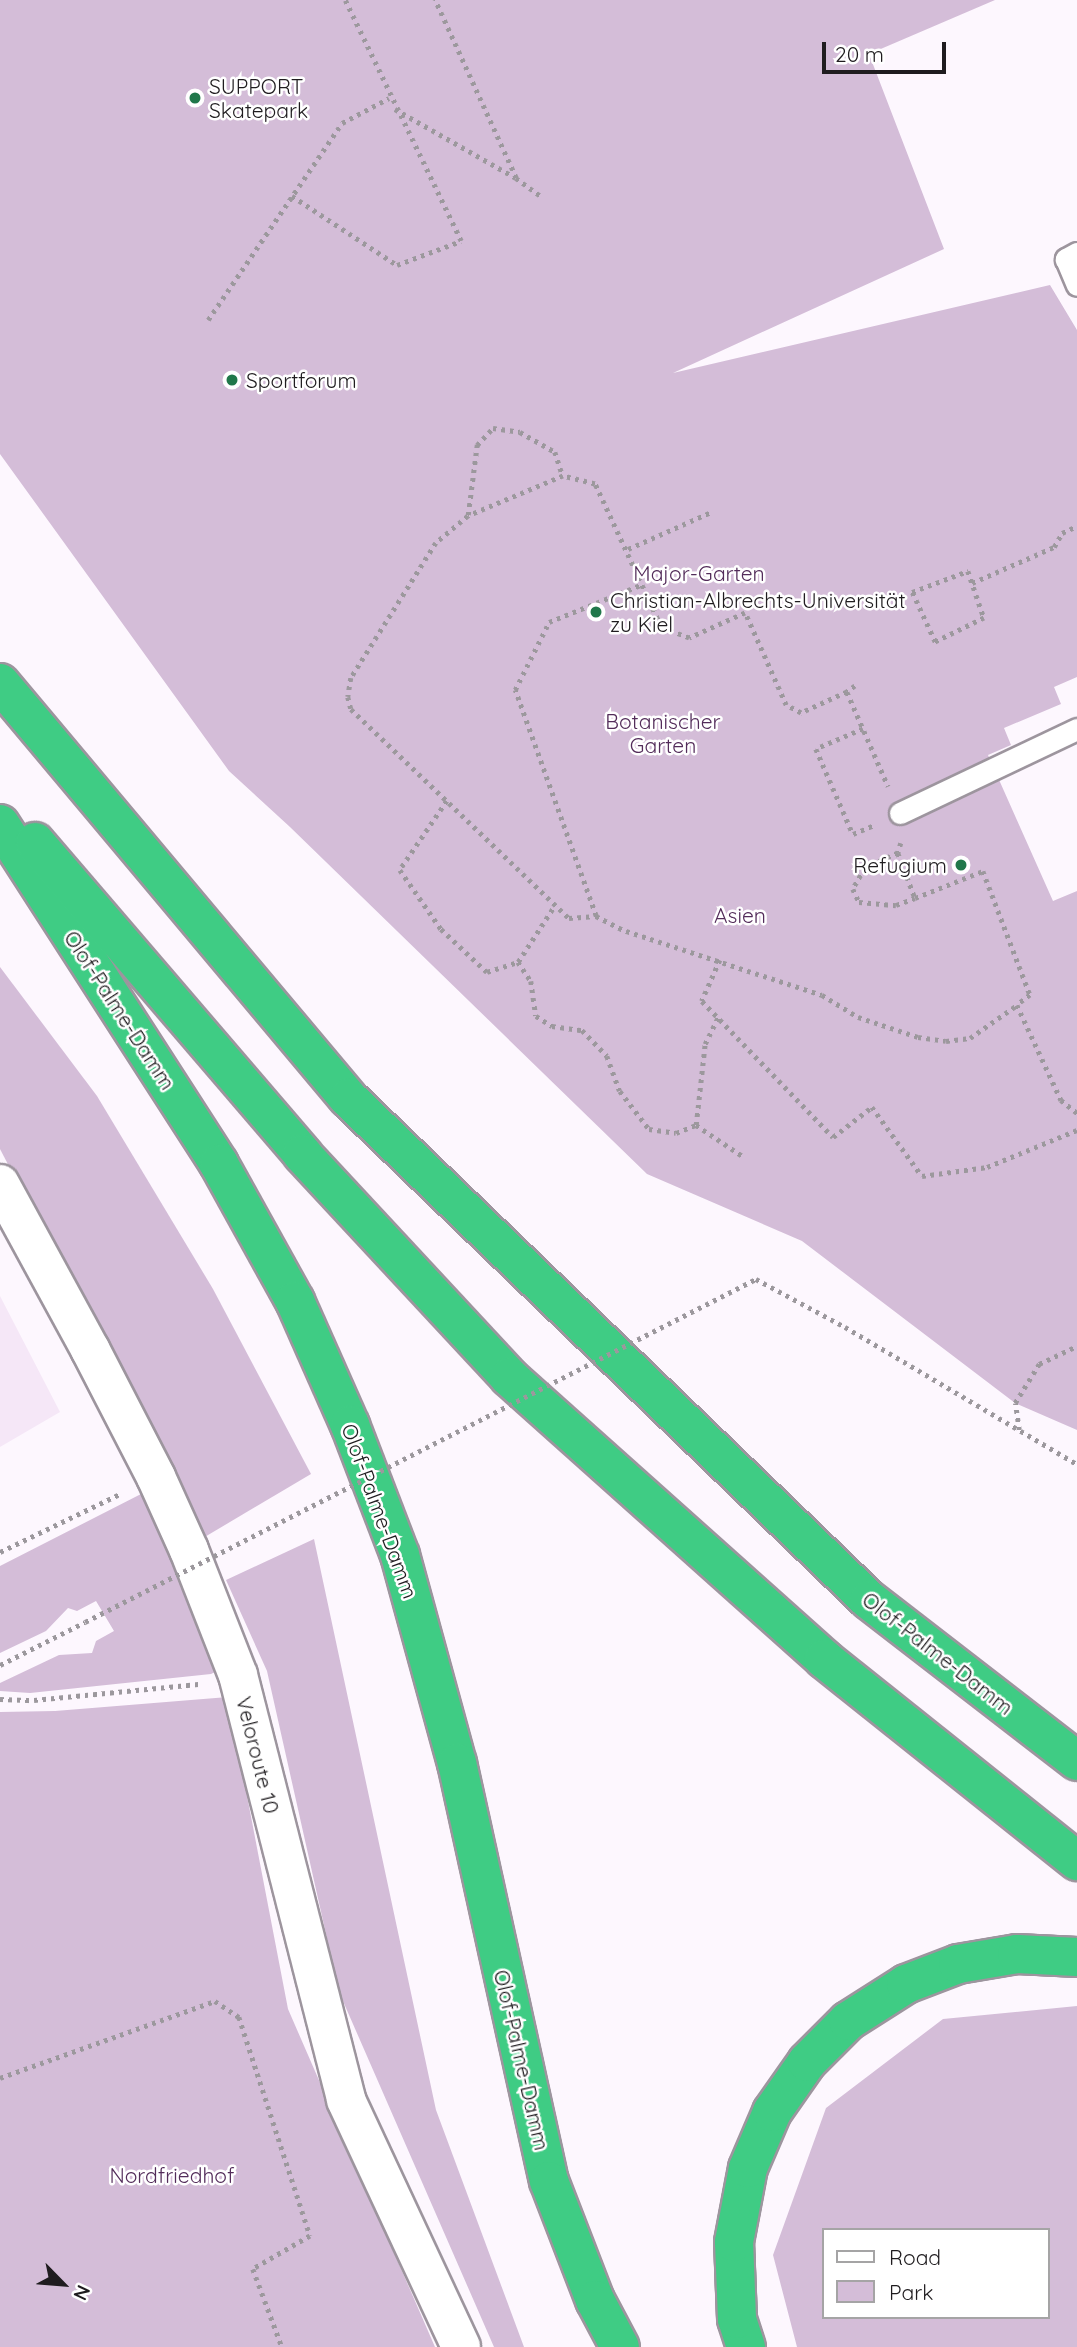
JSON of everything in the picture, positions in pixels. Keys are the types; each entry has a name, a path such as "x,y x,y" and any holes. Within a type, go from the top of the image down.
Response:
{"highway":[{"name":"Olof-Palme-Damm","path":"0,683 348,1098 869,1601 1077,1761"},
{"path":"0,800 302,1154 509,1377 824,1659 1077,1861"},
{"name":"Olof-Palme-Damm","path":"0,824 219,1164 295,1301 350,1424 400,1555 457,1763 549,2181 595,2300 620,2347"},
{"path":"746,2347 737,2319 734,2242 748,2168 772,2112 807,2062 848,2021 906,1984 958,1964 1017,1954 1077,1957"}],"street":[{"name":"Veloroute 10","path":"0,1184 156,1477 238,1675 346,2100 461,2347"}],"lane":[{"path":"1077,253 1066,259 1077,285"},
{"path":"900,813 1077,729"}],"path":[{"path":"292,196 397,265 461,241 345,0"},
{"path":"435,0 516,178"},
{"path":"208,320 342,123 390,97"},
{"path":"396,109 541,195"},
{"path":"468,516 477,445 493,428 520,432 555,452 563,476"},
{"path":"855,686 801,713 786,705 745,613 689,638 661,627 628,549 595,484 563,476 468,516 436,543 351,678 348,697 351,709 569,918 596,916 626,930 822,995 858,1017 918,1037 946,1041 970,1038 1030,995 983,872 896,905 859,902 853,889 865,868 898,853"},
{"path":"628,549 711,512"},
{"path":"972,583 1054,547 1062,533 1077,526"},
{"path":"968,571 972,583 984,618 935,642 912,592 968,571"},
{"path":"596,916 515,690 549,622 643,583"},
{"path":"847,692 905,825 898,853 915,898"},
{"path":"863,729 816,749 853,834 900,813"},
{"path":"447,801 400,870 441,929 487,972 519,962 555,905"},
{"path":"720,960 702,1002 833,1137 872,1107 922,1176 987,1167 1077,1130"},
{"path":"519,962 531,981 536,1017 552,1026 582,1030 607,1056 620,1091 649,1129 676,1133 696,1125"},
{"path":"1017,1005 1061,1100 1077,1113"},
{"path":"696,1125 705,1044 718,1017"},
{"path":"696,1125 744,1157"},
{"path":"0,1665 756,1279 845,1327 1077,1464"},
{"path":"1019,1431 1015,1403 1040,1364 1077,1346"},
{"path":"0,1552 156,1477"},
{"path":"0,1699 47,1699 222,1681 238,1675"},
{"path":"0,2078 215,2001 239,2017 310,2236 253,2269 282,2347"}],"shaded area":[{"path":"0,1296 60,1412 0,1447"}],"green space":[{"name":"Christian-Albrechts-Universität zu Kiel","path":"0,0 995,0 869,54 944,249 673,373 1050,285 1077,330 1077,677 1054,687 1061,704 1004,728 1011,745 988,755 1053,901 1077,891 1077,1430 1015,1403 802,1241 647,1174 229,771 0,454"},
{"path":"0,967 97,1096 213,1289 311,1474 203,1538 0,1149"},
{"path":"143,1493 147,1494 217,1671 211,1674 30,1693 0,1691 0,1683 59,1655 92,1653 96,1641 114,1631 96,1601 77,1611 68,1608 46,1631 0,1653 0,1566"},
{"path":"314,1539 436,2110 524,2347 494,2347 339,1992 267,1671 226,1580"},
{"name":"Nordfriedhof","path":"228,1697 288,2009 435,2347 0,2347 0,1712 55,1711"},
{"path":"1077,2006 1077,2347 797,2347 773,2255 826,2108 943,2019"}],"place":[{"name":"SUPPORT Skatepark","path":"195,98"},
{"name":"Sportforum","path":"232,380"},
{"name":"Christian-Albrechts-Universität zu Kiel","path":"596,612"},
{"name":"Refugium","path":"961,865"}],"park label":[{"name":"Major-Garten","path":"699,573"},
{"name":"Botanischer Garten","path":"663,733"},
{"name":"Asien","path":"740,915"}]}
